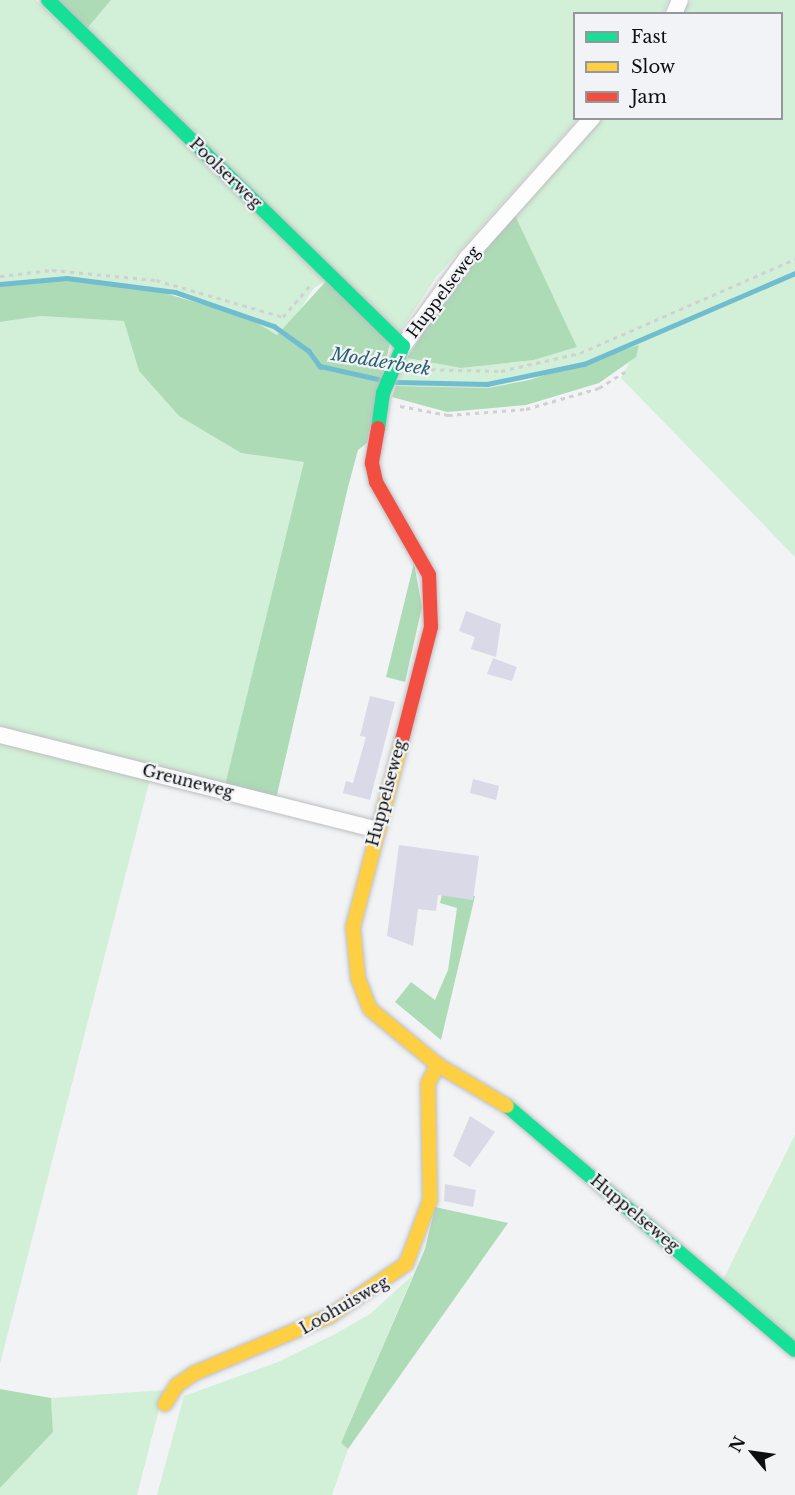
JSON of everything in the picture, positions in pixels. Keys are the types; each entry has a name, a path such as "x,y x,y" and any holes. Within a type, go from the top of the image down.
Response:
{"street":[{"name":"Poolserweg","path":"48,0 403,346"},
{"name":"Huppelseweg","path":"590,120 468,258 403,346 382,397 372,462 376,482 417,546 429,575 431,627 375,829 353,927 358,978 370,1009 384,1023 438,1065 508,1107 795,1350"},
{"name":"Greuneweg","path":"0,735 375,829"},
{"name":"Loohuisweg","path":"165,1404 177,1385 195,1373 330,1316 385,1284 406,1264 430,1200 428,1083 438,1065"}],"path":[{"path":"393,367 467,374 580,353 795,259"},
{"path":"0,276 77,271 168,282 283,317 323,268"},
{"path":"382,397 448,415 494,414 567,399 625,372"}],"green space":[{"path":"0,0 36,0 328,279 314,288 291,324 277,335 249,318 174,294 45,282 0,286"},
{"path":"53,0 111,0 84,32"},
{"path":"111,0 668,0 663,12 573,12 573,120 577,120 436,277 400,332 84,32"},
{"path":"692,0 795,0 795,557 621,378 639,345 585,366 488,388 396,386 407,358 461,368 534,360 577,347 514,213 600,120 783,120 783,12 682,12"},
{"path":"514,213 577,347 534,360 461,368 407,358 452,288"},
{"path":"328,279 390,343 367,443 358,450 348,487 276,799 225,785 304,462 241,453 179,416 139,371 124,321 41,316 0,322 0,286 68,280 154,290 249,318 277,335"},
{"path":"41,316 125,321 139,371 179,416 241,453 305,462 225,785 0,731 0,322"},
{"path":"639,345 636,357 599,383 526,405 447,412 392,397 396,386 488,388 529,380"},
{"path":"414,563 422,607 405,682 386,677"},
{"path":"0,743 150,779 0,1364"},
{"path":"443,890 475,896 441,1040 395,1002 411,982 435,1000 448,970 457,908 440,903"},
{"path":"795,1135 795,1342 723,1280"},
{"path":"435,1207 508,1223 348,1449 341,1443 425,1249"},
{"path":"413,1275 341,1443 348,1449 332,1495 157,1495 184,1396 278,1362 337,1333 370,1314"},
{"path":"0,1389 51,1398 53,1432 0,1488"},
{"path":"164,1390 137,1495 0,1495 0,1488 53,1432 51,1398"}],"building":[{"path":"466,611 501,624 496,657 471,649 475,637 459,631"},
{"path":"493,658 517,667 512,681 487,674"},
{"path":"370,696 395,702 370,800 343,793 346,781 353,783 366,737 360,736"},
{"path":"473,779 499,786 496,800 470,793"},
{"path":"399,845 479,856 473,900 438,895 436,911 418,909 413,946 387,936"},
{"path":"470,1116 495,1132 470,1167 453,1156"},
{"path":"445,1184 476,1190 473,1207 444,1201"}],"waterway":[{"name":"Modderbeek","path":"396,382 487,384 584,364 795,273"},
{"name":"Modderbeek","path":"0,284 67,278 175,292 274,326 309,351 320,366 382,380"}],"traffic: fast":[{"path":"48,0 403,346 383,393 378,428"},
{"path":"507,1106 795,1350"}],"traffic: slow":[{"path":"402,740 353,927 358,978 370,1009 438,1065 507,1106"},
{"path":"165,1404 177,1385 195,1373 330,1316 406,1264 430,1200 428,1083 438,1065"}],"traffic: jam":[{"path":"378,428 372,463 376,482 429,575 431,627 402,740"}]}
